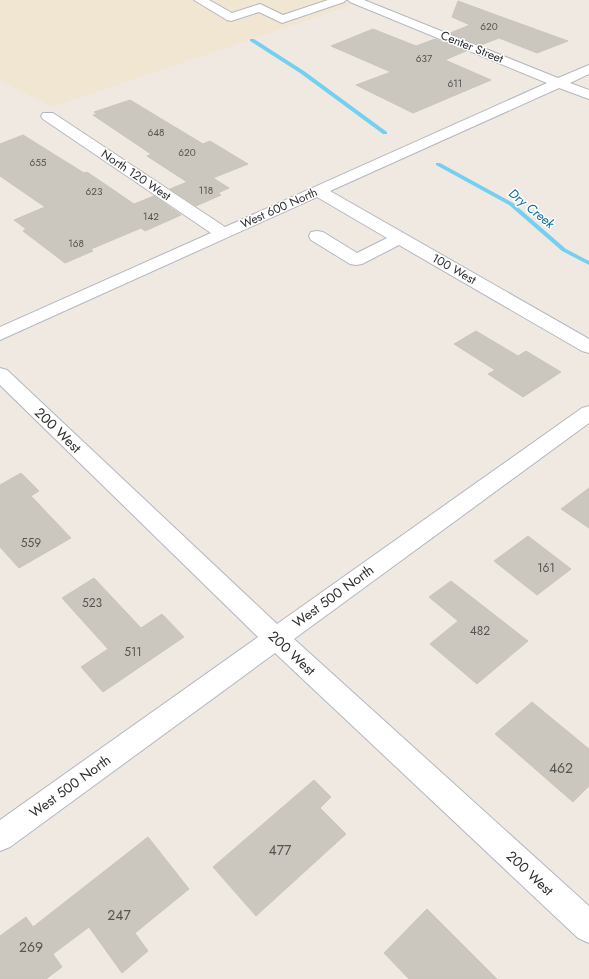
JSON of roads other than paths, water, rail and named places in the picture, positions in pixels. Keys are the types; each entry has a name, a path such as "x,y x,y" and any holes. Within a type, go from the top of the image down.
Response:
{"street":[{"path":"200,0 231,17 260,8 282,19 340,0"},
{"name":"Center Street","path":"354,0 589,94"},
{"name":"West 600 North","path":"0,334 589,69"},
{"name":"North 120 West","path":"48,116 223,233"},
{"name":"100 West","path":"318,191 589,347"},
{"path":"317,236 356,260 400,238"},
{"name":"200 West","path":"0,374 276,638 589,927"},
{"name":"West 500 North","path":"0,837 589,413"}],"waterway":[{"name":"Dry Creek","path":"252,40 302,72 385,133"},
{"name":"Dry Creek","path":"438,164 511,204 564,250 589,263"}]}
